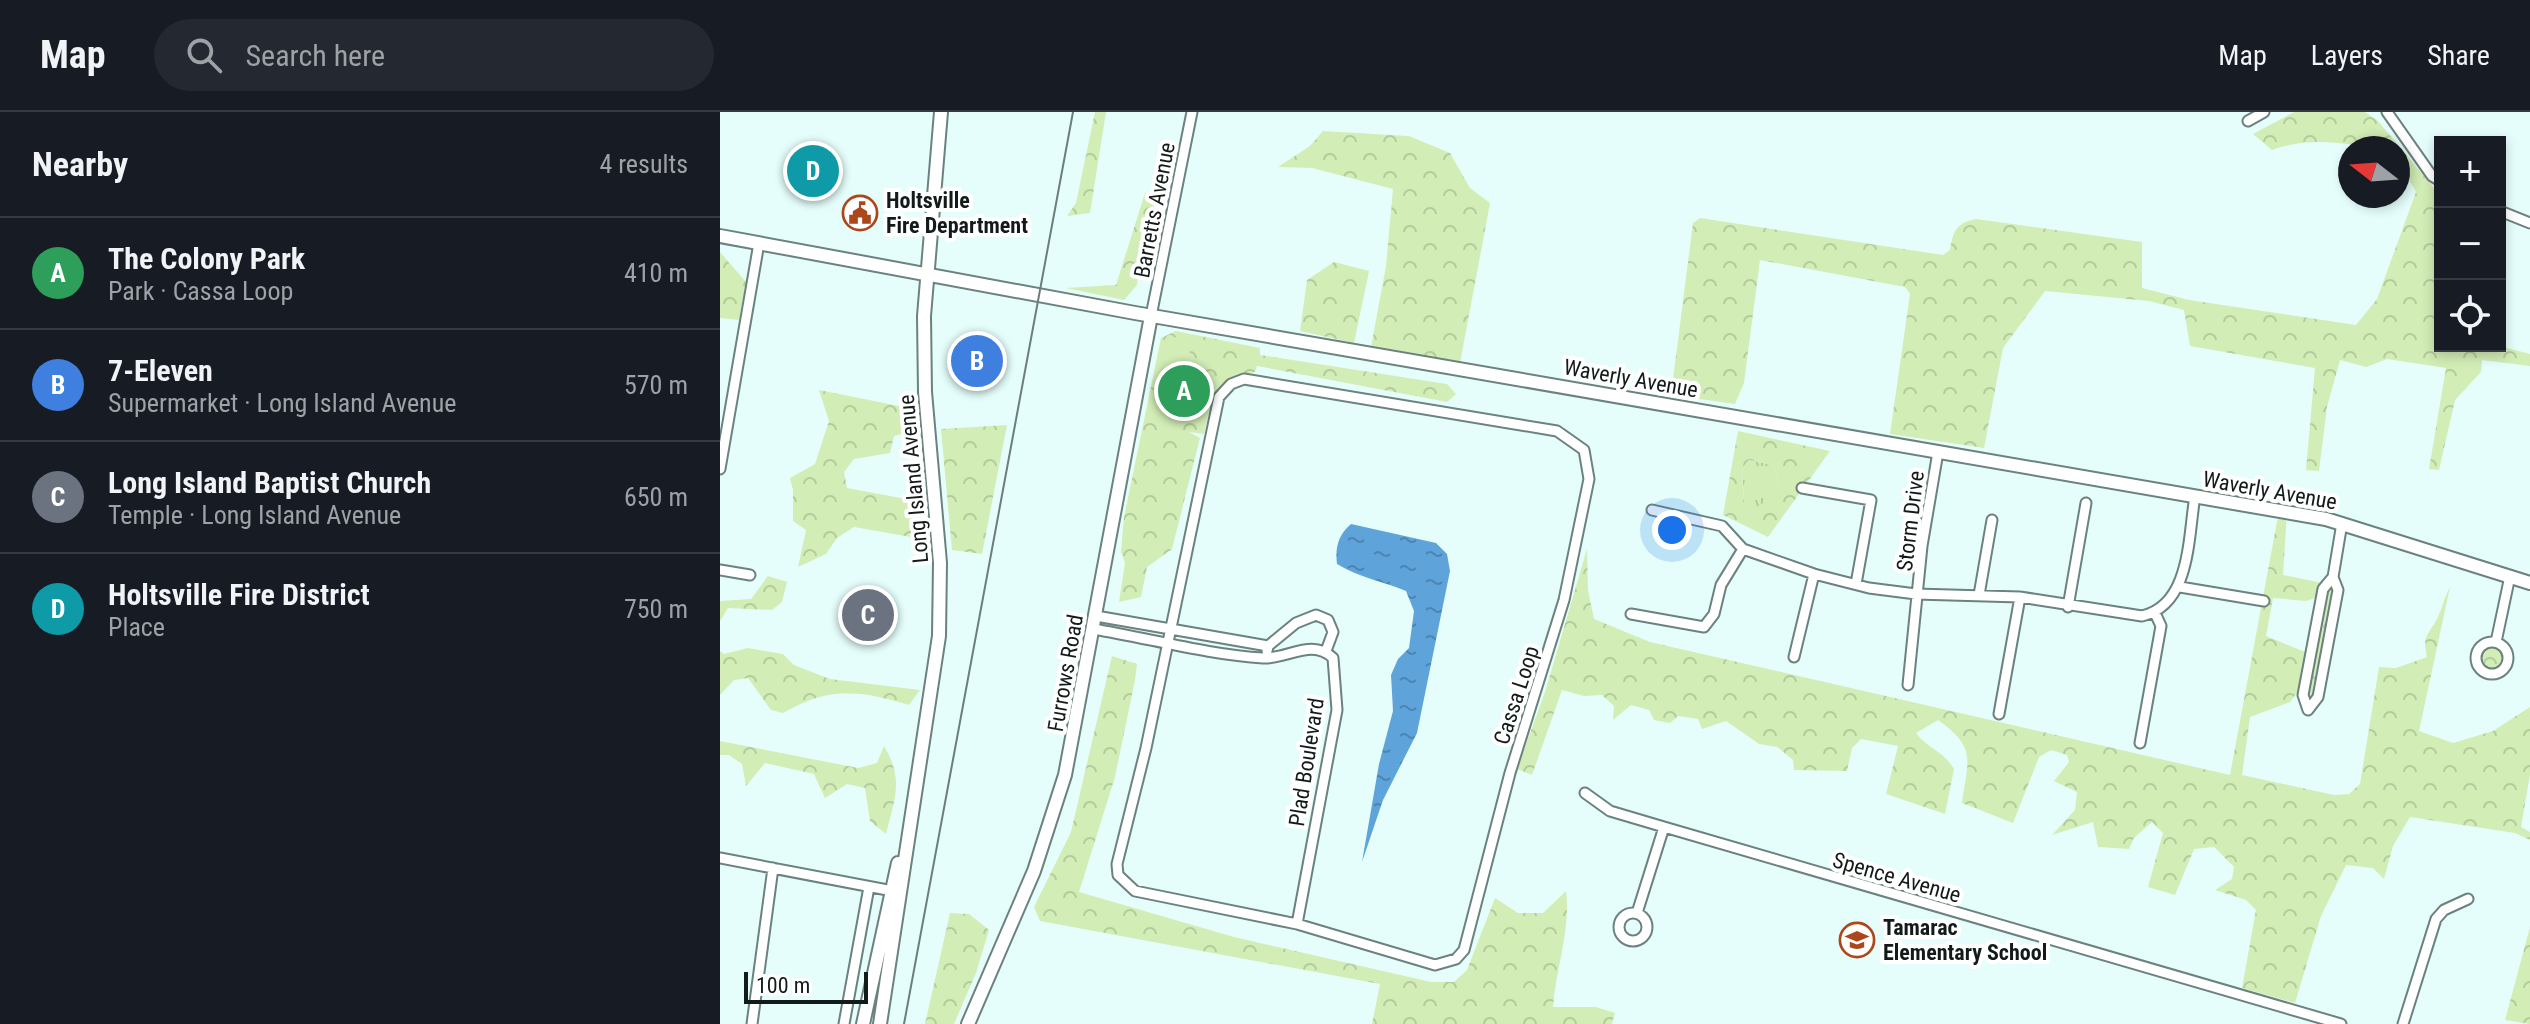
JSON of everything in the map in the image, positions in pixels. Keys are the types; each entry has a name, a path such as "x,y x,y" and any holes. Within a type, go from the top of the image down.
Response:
{"street":[{"name":"Long Island Avenue","path":"863,1024 905,841 932,694 940,619 939,550 925,383 926,274 941,112"},
{"name":"Barretts Avenue","path":"1151,316 1192,112"},
{"path":"2248,121 2264,112"},
{"path":"2387,112 2434,177"},
{"path":"2506,213 2530,223"},
{"name":"Waverly Avenue","path":"720,236 1151,316 2342,523 2530,583"},
{"path":"720,469 725,416 759,243"},
{"name":"Furrows Road","path":"968,1024 1052,821 1069,761 1151,316"},
{"name":"Cassa Loop","path":"1255,379 1557,431 1584,450 1589,479 1564,600 1510,773 1464,950 1456,959 1435,965 1297,924 1135,891 1118,875 1117,864 1170,629 1219,397 1231,384 1255,379"},
{"name":"Storm Drive","path":"1908,685 1916,594 1938,452"},
{"name":"Storm Drive","path":"1802,488 1871,500 1856,584"},
{"path":"2140,743 2161,626 2155,613 2180,587 2195,496"},
{"path":"2068,607 2086,503"},
{"name":"Storm Drive","path":"1652,510 1722,526 1743,549 1814,574 1856,584 1916,594 2020,597 2128,616 2155,613"},
{"path":"1979,595 1992,520"},
{"path":"2333,577 2338,590 2315,704 2308,710 2303,695 2323,589 2333,577 2342,523"},
{"path":"1631,614 1704,627 1714,614 1721,585 1743,549"},
{"path":"720,570 750,575"},
{"path":"1794,657 1814,574"},
{"path":"2496,642 2510,576"},
{"path":"2180,587 2264,601"},
{"path":"1999,714 2020,597"},
{"name":"Plad Boulevard","path":"1268,646 1296,623 1323,615 1333,632 1326,651 1333,658 1337,710 1297,924"},
{"path":"1095,622 1170,629 1268,646 1266,658"},
{"path":"1095,622 1168,642 1266,658 1309,648 1326,651"},
{"name":"Spence Avenue","path":"1585,793 1610,811 2341,1024"},
{"path":"1637,913 1664,827"},
{"path":"720,858 895,892"},
{"path":"752,1024 773,868"},
{"path":"844,1024 869,887"},
{"name":"Long Island Avenue","path":"880,1024 895,892"},
{"path":"2403,1024 2436,919 2444,910 2468,899"}],"green space":[{"path":"1095,112 1106,112 1090,213 1067,216 1076,203"},
{"path":"2294,112 2365,112 2391,136 2338,136 2338,143 2305,143 2272,150 2253,134"},
{"path":"1323,131 1409,136 1450,153 1470,188 1490,203 1460,363 1371,347 1386,266 1393,189 1312,168 1278,167 1310,146"},
{"path":"2410,159 2434,188 2434,352 2506,352 2506,348 2530,354 2530,366 2482,360 2481,372 2455,400 2439,470 2429,469 2446,368 2387,359 2366,367 2340,360 2327,407 2319,471 2306,470 2315,368 2190,346 2184,310 2149,301 2045,291 2003,348 1984,448 1890,434 1910,294 1905,287 1760,260 1744,383 1735,404 1671,395 1693,223 1700,218 1943,255 1950,250 1957,229 1976,219 2142,242 2142,288 2189,300 2356,325 2377,299 2416,192 2410,181"},
{"path":"1145,193 1156,198 1139,262 1137,285 1124,300 1066,288 1116,285"},
{"path":"720,252 746,282 739,320 720,318"},
{"path":"1334,262 1369,271 1354,343 1300,331 1307,280"},
{"path":"1176,331 1260,348 1260,355 1447,384 1456,394 1447,402 1257,366 1255,372 1233,380 1214,402 1204,434 1189,432 1200,438 1172,549 1147,567 1141,597 1119,602 1125,563 1121,552 1124,517 1161,338"},
{"path":"1174,337 1192,341 1187,368 1168,365"},
{"path":"819,390 909,408 913,438 905,433 894,436 890,453 854,459 844,472 847,488 922,502 922,539 854,527 837,538 826,554 798,567 806,530 793,521 790,478 815,464 829,421"},
{"path":"1007,425 982,554 952,550 941,429"},
{"path":"1738,431 1830,451 1768,537 1723,515","holes":["1749,460 1774,465 1778,482 1756,512 1744,502 1742,468"]},
{"path":"1749,460 1774,465 1778,482 1756,513 1744,502 1742,467"},
{"path":"2279,511 2287,512 2283,575 2327,584 2333,577 2338,590 2318,697 2308,710 2304,684 2290,702 2250,717 2242,775 2334,795 2349,794 2360,784 2379,667 2396,668 2427,657 2427,636 2450,587 2419,731 2453,743 2493,731 2530,707 2530,775 2521,827 2530,832 2530,840 2515,833 2410,817 2393,846 2384,879 2373,868 2346,865 2321,916 2295,1003 2242,988 2256,910 2246,900 2215,890 2232,879 2234,867 2214,847 2194,849 2175,895 2148,887 2163,833 2152,822 2134,838 2129,849 2098,847 2093,822 2052,835 2075,810 2077,792 2054,781 2069,762 2067,755 2051,750 2039,757 2013,823 1962,803 1967,756 1959,739 1938,720 1916,733 1954,769 1945,814 1886,794 1898,746 1861,739 1852,748 1847,771 1794,770 1793,760 1777,747 1759,744 1726,721 1702,729 1698,719 1678,716 1670,723 1654,720 1649,710 1631,705 1613,720 1614,706 1602,695 1584,696 1562,690 1532,775 1517,769 1545,692 1587,549 1588,590 1594,619 1650,642 2230,775","holes":["2321,596 2310,654 2266,636 2273,598 2306,601"]},
{"path":"768,576 787,582 782,602 772,610 728,608 720,621 720,601 751,599"},
{"path":"2492,642 2504,646 2508,658 2504,670 2492,674 2480,670 2476,658 2480,646"},
{"path":"748,648 783,654 794,665 830,679 920,690 909,705 875,696 845,693 815,698 783,713 771,710 748,678 734,680 720,695 720,651 724,654"},
{"path":"1112,656 1137,664 1135,680 1115,777 1079,892 1234,937 1431,982 1454,982 1467,970 1495,898 1518,913 1543,913 1566,891 1565,934 1553,1007 1596,1007 1615,1013 1612,1024 1372,1024 1380,984 1040,921 1034,907 1071,832"},
{"path":"720,741 858,768 877,763 884,746 896,779 895,799 886,834 870,821 865,788 847,784 825,798 814,774 765,763 746,786 742,764 729,755 720,755"},
{"path":"950,913 969,914 989,930 976,973 954,1024 925,1024"},
{"path":"2530,927 2530,1024 2505,1020"}],"water":[{"path":"1351,524 1436,543 1447,554 1450,571 1417,733 1383,800 1362,862 1379,764 1393,711 1391,675 1398,659 1409,648 1414,611 1406,591 1337,564 1338,542"}],"railway":[{"path":"904,1024 1073,112"}],"place":[{"name":"Holtsville Fire District","path":"813,171"},
{"name":"Holtsville Fire Department","path":"860,213"},
{"name":"7-Eleven","path":"977,361"},
{"name":"The Colony Park","path":"1184,391"},
{"name":"Long Island Baptist Church","path":"868,615"},
{"name":"Tamarac Elementary School","path":"1857,940"}]}
